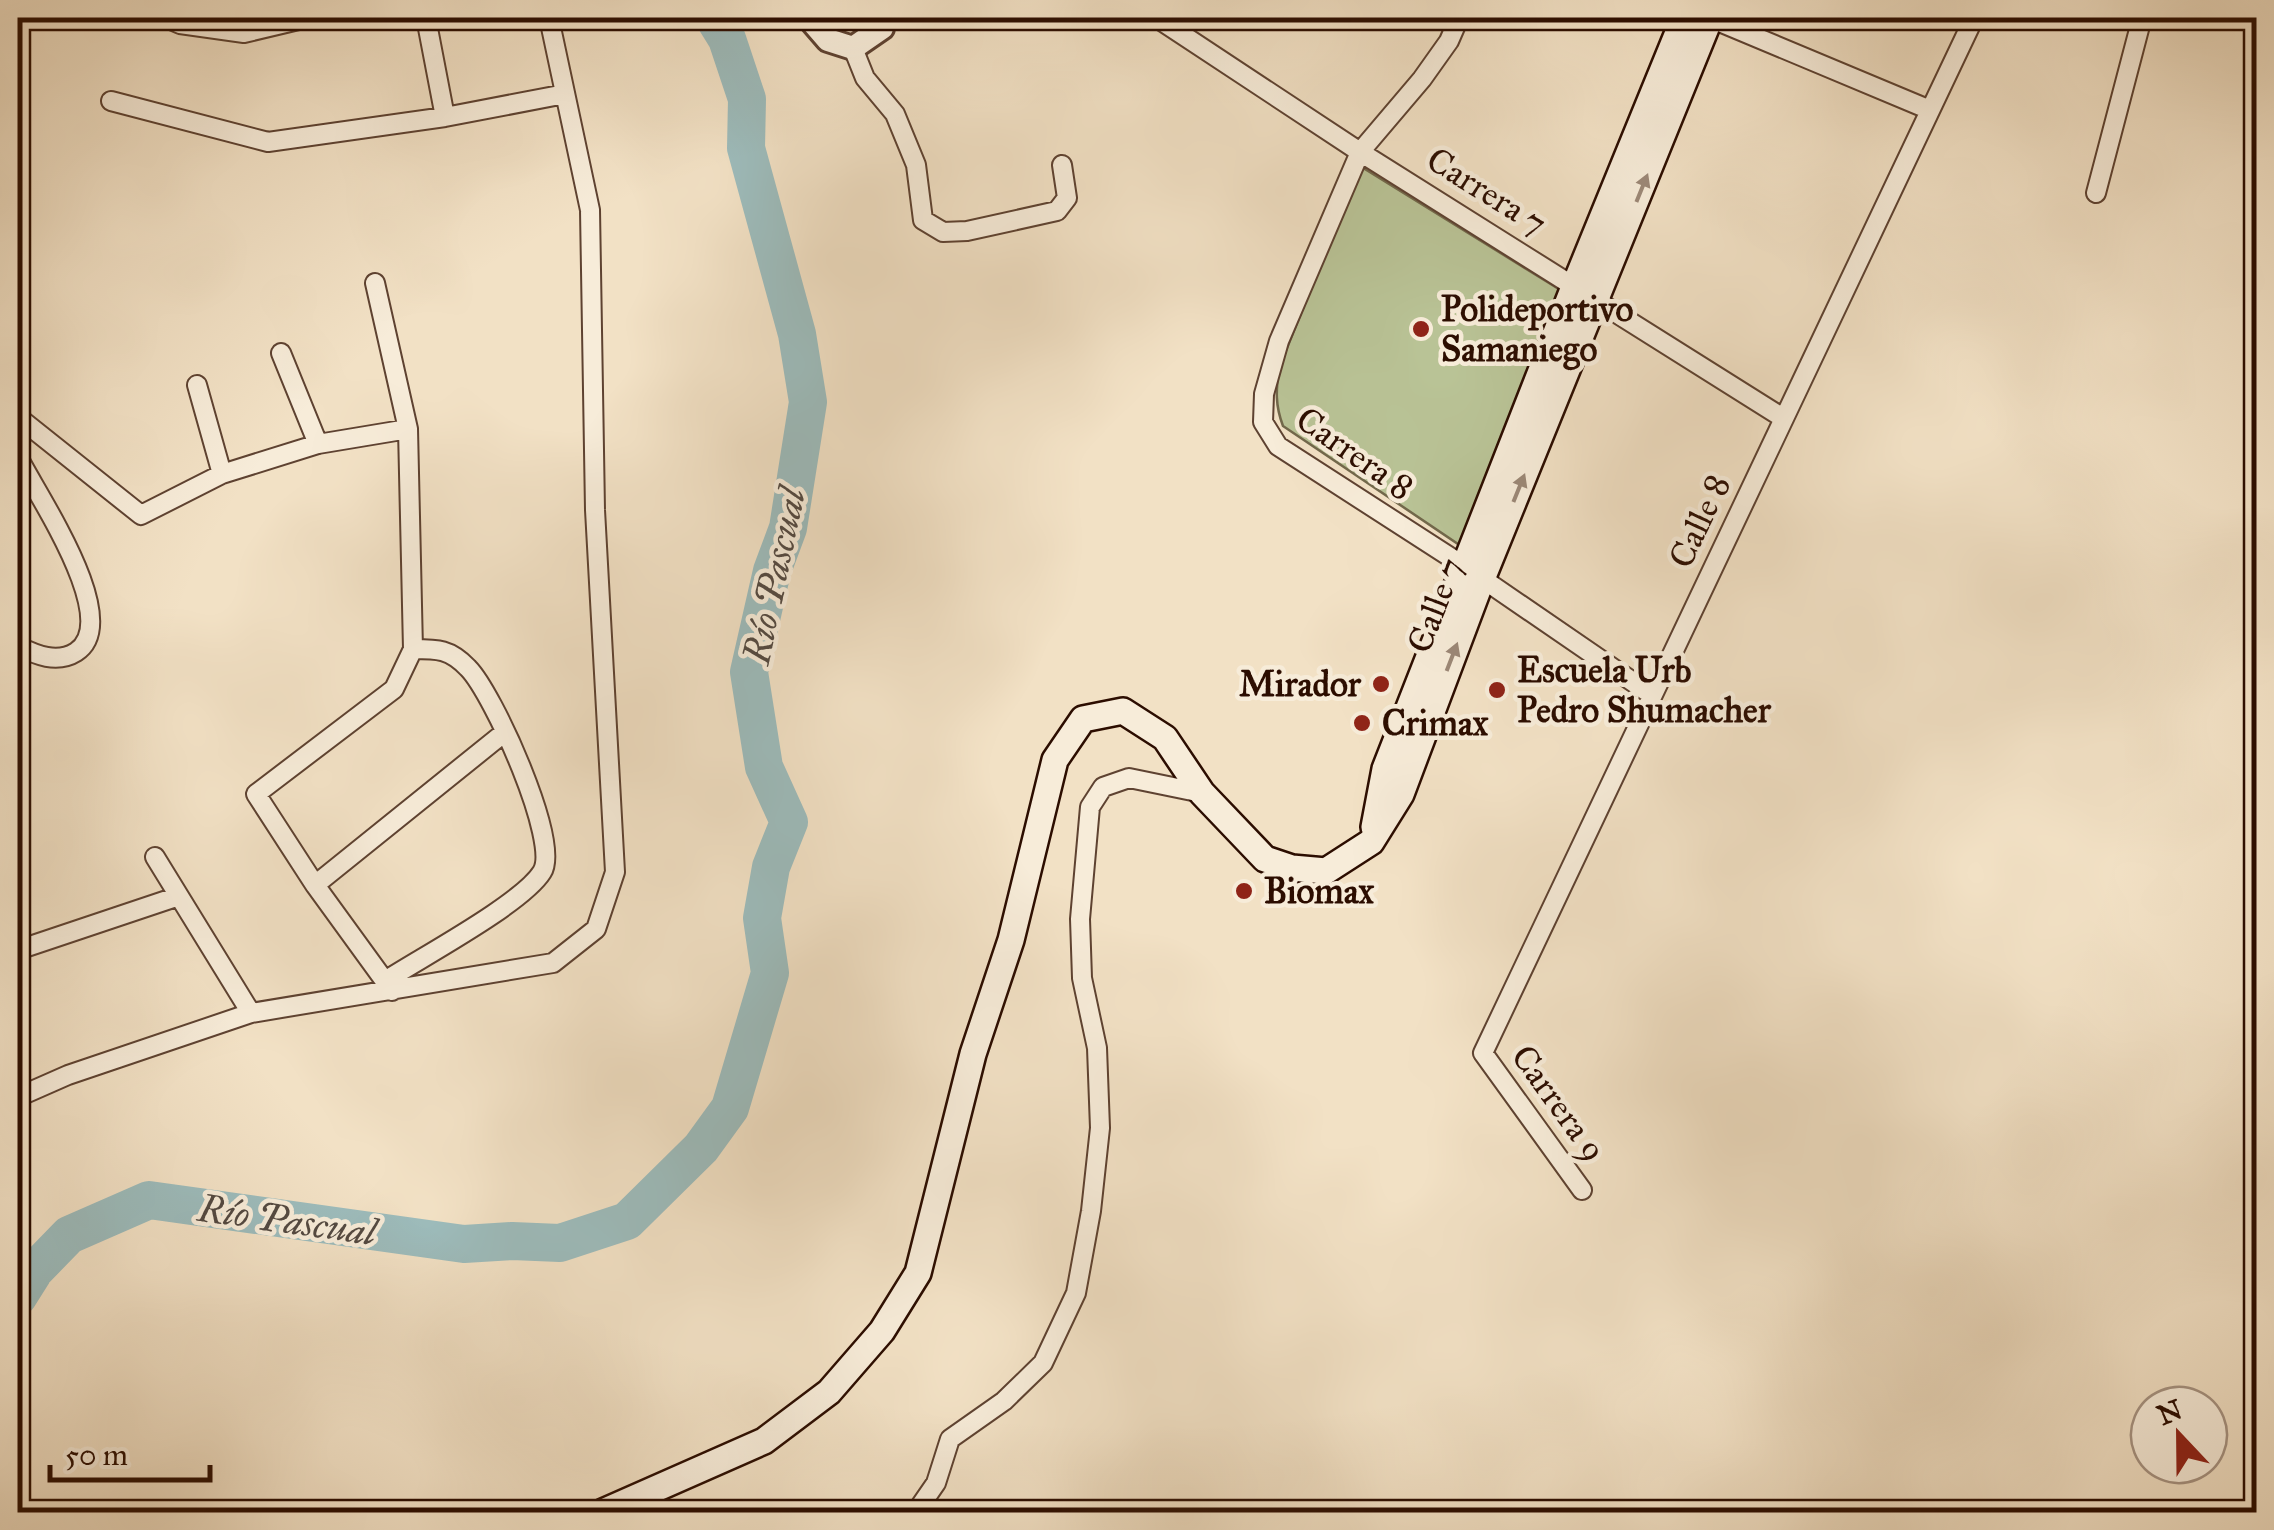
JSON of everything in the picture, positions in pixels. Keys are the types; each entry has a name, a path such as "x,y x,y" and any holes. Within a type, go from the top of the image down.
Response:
{"main road":[{"name":"Calle 7","path":"1202,793 1265,859 1292,868 1326,871 1371,842 1401,794 1473,572 1574,287 1684,18"},
{"name":"Calle 7","path":"1473,572 1596,301 1710,18"},
{"path":"603,1512 764,1441 829,1392 882,1331 918,1273 973,1054 1011,940 1054,760 1084,719 1123,712 1165,738 1202,793"}],"street":[{"path":"166,18 180,24 244,33 306,18"},
{"path":"426,18 445,117"},
{"path":"18,1098 68,1075 251,1013 388,986 553,963 596,929 615,872 595,510 590,210 548,18"},
{"path":"810,18 828,40 854,48"},
{"path":"854,48 882,28 883,18"},
{"name":"Carrera 7","path":"1157,18 1360,152 1784,418"},
{"name":"Carrera 8","path":"1459,18 1449,41 1422,79 1360,152 1279,341 1264,394 1263,422 1278,446 1473,572 1652,696"},
{"path":"1710,18 1930,110"},
{"name":"Calle 8","path":"1482,1053 1974,18"},
{"path":"2096,193 2142,18"},
{"path":"854,48 865,78 895,114 916,165 922,220 943,232 966,231 1057,211 1067,198 1062,165"},
{"path":"111,101 268,142 445,117 564,94"},
{"path":"375,283 408,429 413,650 394,688 256,794 388,986"},
{"path":"281,353 318,444"},
{"path":"197,385 222,474"},
{"path":"18,418 140,515 222,474 318,444 408,429"},
{"path":"18,457 88,591 92,622 87,642 73,654 43,658 18,646"},
{"path":"388,986 512,901 541,874 547,860 541,826 506,732 469,668 444,649 413,650"},
{"path":"315,885 506,732"},
{"path":"916,1512 936,1483 950,1439 1004,1401 1043,1363 1076,1293 1091,1211 1100,1128 1097,1048 1082,978 1080,919 1090,807 1103,787 1129,778 1202,793"},
{"path":"156,856 251,1013"},
{"path":"18,950 179,896"},
{"name":"Carrera 9","path":"1482,1053 1582,1190"}],"green space":[{"name":"Polideportivo Samaniego","path":"1360,166 1562,291 1461,546 1283,426 1280,418 1279,368"}],"waterway":[{"name":"Río Pascual","path":"18,1297 35,1270 69,1235 149,1200 464,1244 560,1243 627,1221 701,1148 730,1108 770,973 762,918 771,867 789,822 764,767 749,672 772,571 788,528 808,402 797,334 746,148 747,99 727,39 714,18"}],"place":[{"name":"Polideportivo Samaniego","path":"1421,329"},
{"name":"Mirador","path":"1381,684"},
{"name":"Escuela Urb Pedro Shumacher","path":"1497,690"},
{"name":"Crimax","path":"1362,723"},
{"name":"Biomax","path":"1244,891"}]}
